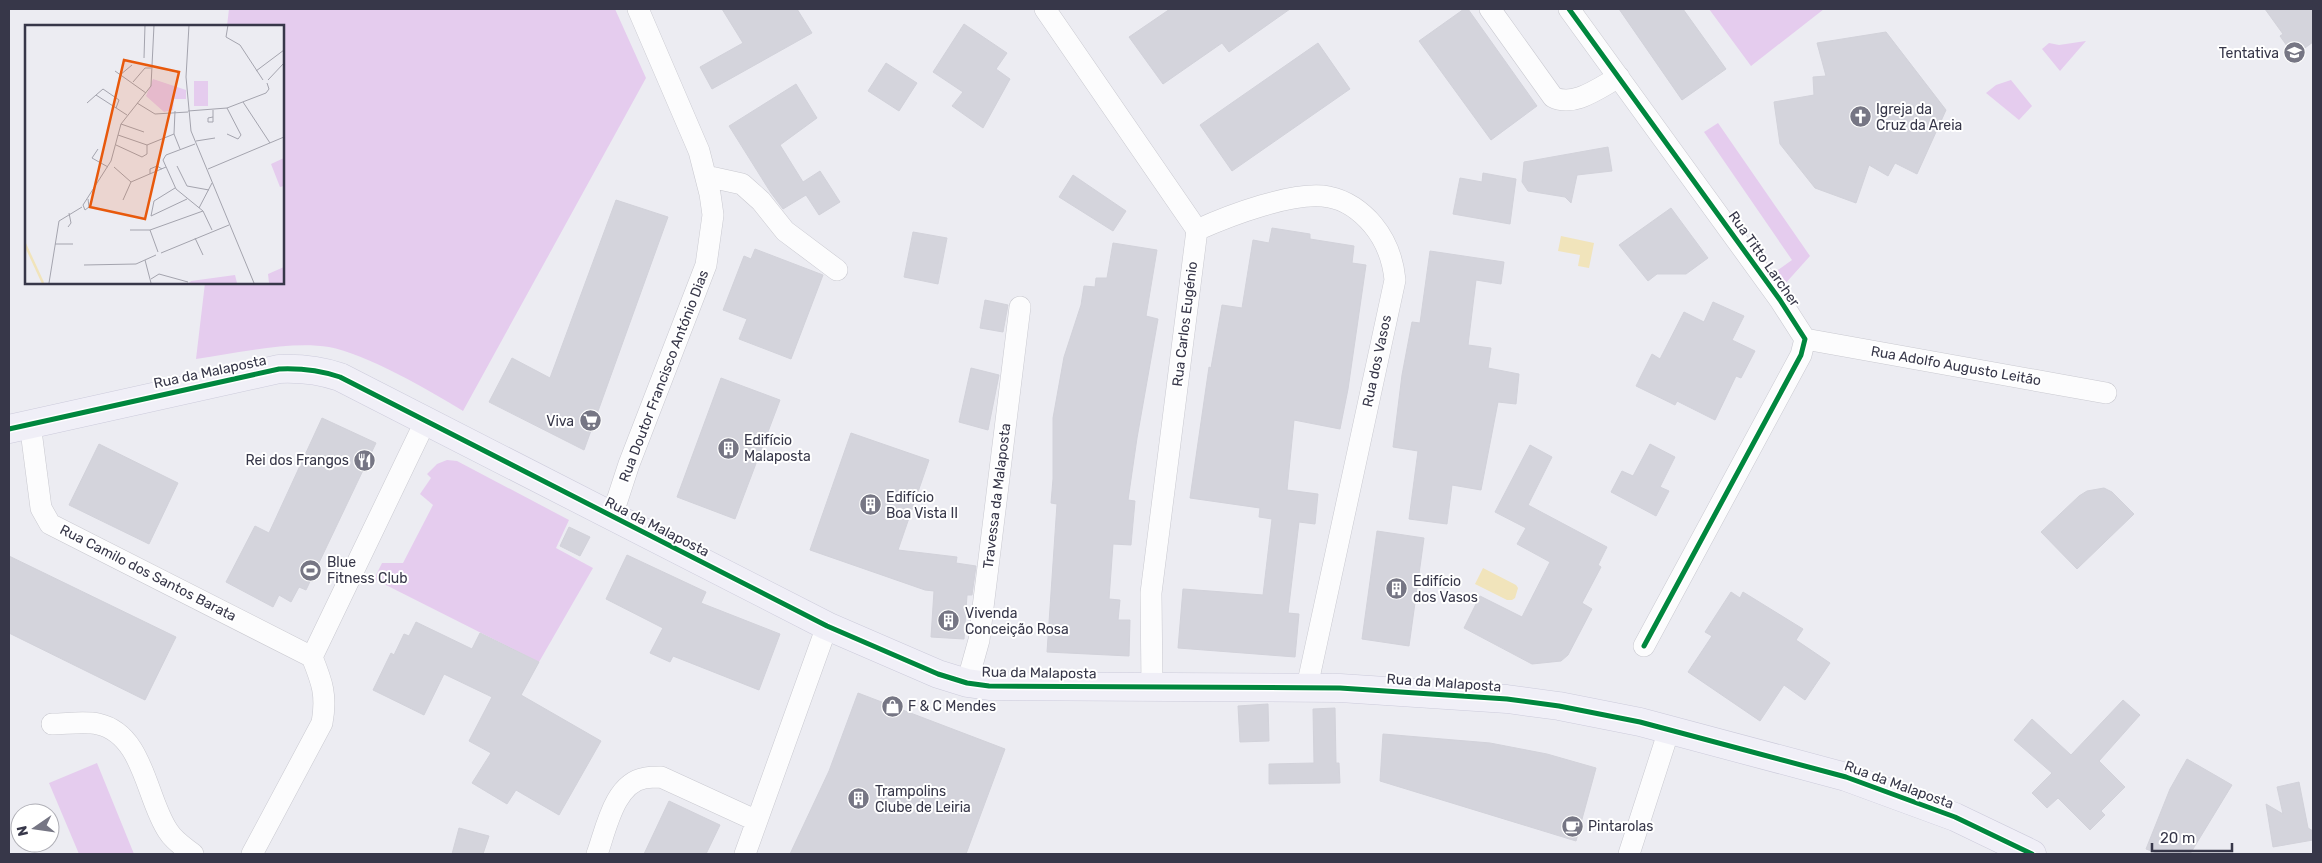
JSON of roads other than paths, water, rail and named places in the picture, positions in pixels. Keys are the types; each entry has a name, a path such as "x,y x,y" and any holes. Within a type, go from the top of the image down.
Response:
{"street":[{"name":"Rua Doutor Francisco António Dias","path":"612,516 629,464 706,265 713,215 699,151 638,9"},
{"path":"1045,9 1197,230"},
{"path":"1490,9 1553,97 1569,101 1618,77"},
{"name":"Rua Titto Larcher","path":"1569,9 1780,300 1805,339"},
{"path":"706,176 742,184 761,201 785,231 837,270"},
{"name":"Rua dos Vasos","path":"1197,230 1220,219 1273,203 1302,197 1328,196 1353,207 1365,216 1384,239 1393,264 1394,280 1307,687"},
{"name":"Rua Carlos Eugénio","path":"1152,686 1151,592 1197,230"},
{"name":"Travessa da Malaposta","path":"967,683 979,640 1020,307"},
{"path":"1644,646 1801,354 1805,339"},
{"name":"Rua Adolfo Augusto Leitão","path":"1805,339 2106,392"},
{"name":"Rua da Malaposta","path":"20,426 279,369 304,368 340,377 827,626 910,664 967,683 989,686 1307,687 1508,699 1559,706 1669,730 1871,785 1955,817 2032,854"},
{"path":"252,854 322,723 325,703 323,684 312,657 425,422"},
{"name":"Rua Camilo dos Santos Barata","path":"20,426 40,508 50,524 312,657"},
{"path":"745,854 827,626"},
{"path":"52,724 98,724 116,733 133,751 168,830 180,844 193,854"},
{"path":"1629,854 1669,730"},
{"path":"597,854 618,799 628,786 643,778 661,777 757,821"}],"place":[{"name":"Tentativa","path":"2295,53"},
{"name":"Igreja da Cruz da Areia","path":"1860,117"},
{"name":"Viva","path":"590,421"},
{"name":"Edifício Malaposta","path":"728,448"},
{"name":"Rei dos Frangos","path":"365,460"},
{"name":"Edifício Boa Vista II","path":"870,505"},
{"name":"Blue Fitness Club","path":"311,570"},
{"name":"Edifício dos Vasos","path":"1397,589"},
{"name":"Vivenda Conceição Rosa","path":"949,621"},
{"name":"F & C Mendes","path":"892,706"},
{"name":"Trampolins Clube de Leiria","path":"859,799"},
{"name":"Pintarolas","path":"1572,826"}]}
